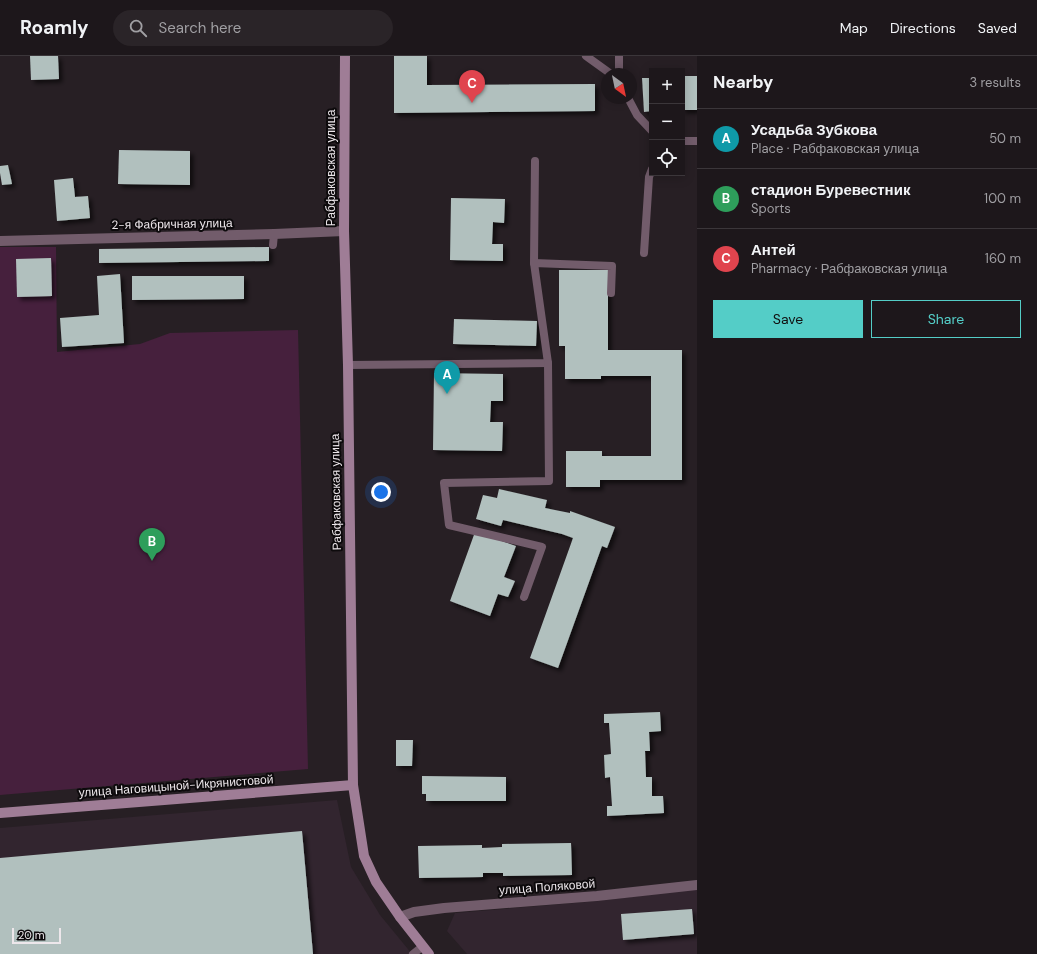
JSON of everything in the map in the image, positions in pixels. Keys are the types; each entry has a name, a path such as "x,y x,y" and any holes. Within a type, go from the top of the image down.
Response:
{"main road":[{"name":"Рабфаковская улица","path":"345,56 344,231 348,365 353,785 364,856 376,882 400,917 426,950"},
{"name":"улица Наговицыной-Икрянистовой","path":"0,813 353,785"}],"street":[{"name":"2-я Фабричная улица","path":"0,241 344,231"},
{"name":"улица Поляковой","path":"400,917 414,912 444,908 597,896 697,885"}],"lane":[{"path":"586,56 603,68"},
{"path":"619,68 620,56"},
{"path":"631,104 637,115 649,128"},
{"path":"685,141 697,142"},
{"path":"524,597 542,547 449,525 444,483 550,481 548,363 534,263 535,162"},
{"path":"644,253 649,176"},
{"path":"274,234 274,245"},
{"path":"534,263 612,266 611,293"},
{"path":"348,365 548,363"},
{"path":"413,954 426,950"}],"shaded area":[{"path":"0,247 56,247 57,352 140,344 170,333 298,330 308,769 0,795"},
{"path":"337,800 351,867 380,915 412,954 0,954 0,828"},
{"path":"697,889 697,954 467,954 447,931 455,913 598,901"}],"building":[{"path":"30,56 58,56 59,79 31,80"},
{"path":"394,56 427,56 427,85 595,84 595,111 394,113"},
{"path":"685,76 697,76 697,110 685,110"},
{"path":"642,78 649,78 649,111 644,112"},
{"path":"119,150 190,151 190,185 118,184"},
{"path":"8,165 12,184 2,185 0,166"},
{"path":"73,178 75,197 88,196 90,218 57,221 54,180"},
{"path":"451,198 505,199 504,223 493,222 492,244 503,244 503,261 450,260"},
{"path":"269,247 269,261 99,263 99,249"},
{"path":"51,258 52,296 17,297 16,259"},
{"path":"559,270 608,270 608,350 682,350 682,480 600,480 600,487 566,487 566,451 602,451 602,456 651,456 651,376 601,376 601,379 565,379 565,346 559,346"},
{"path":"120,274 124,343 62,347 60,318 99,315 97,276"},
{"path":"132,276 244,276 244,299 132,300"},
{"path":"454,319 537,321 536,346 453,344"},
{"path":"434,373 503,374 503,401 491,401 490,422 503,422 502,451 433,450"},
{"path":"499,489 547,500 545,508 570,513 570,511 615,527 607,548 602,546 558,668 530,658 573,538 503,520 501,526 476,519 483,495 497,498"},
{"path":"475,532 516,546 504,577 515,581 508,597 498,594 490,616 450,601"},
{"path":"660,712 661,731 649,732 650,751 645,751 646,777 652,777 652,796 663,796 664,813 607,816 607,806 612,806 610,777 605,778 604,755 611,754 609,723 604,723 604,714"},
{"path":"396,740 413,740 412,766 396,766"},
{"path":"422,776 506,777 506,801 426,801 426,794 422,794"},
{"path":"302,831 313,954 0,954 0,858"},
{"path":"571,843 572,875 503,876 503,873 483,873 483,877 419,878 418,846 482,845 482,848 502,847 502,844"},
{"path":"692,909 694,934 623,940 621,914"}],"place":[{"name":"Антей","path":"472,103"},
{"name":"Усадьба Зубкова","path":"447,394"},
{"name":"стадион Буревестник","path":"152,561"}]}
